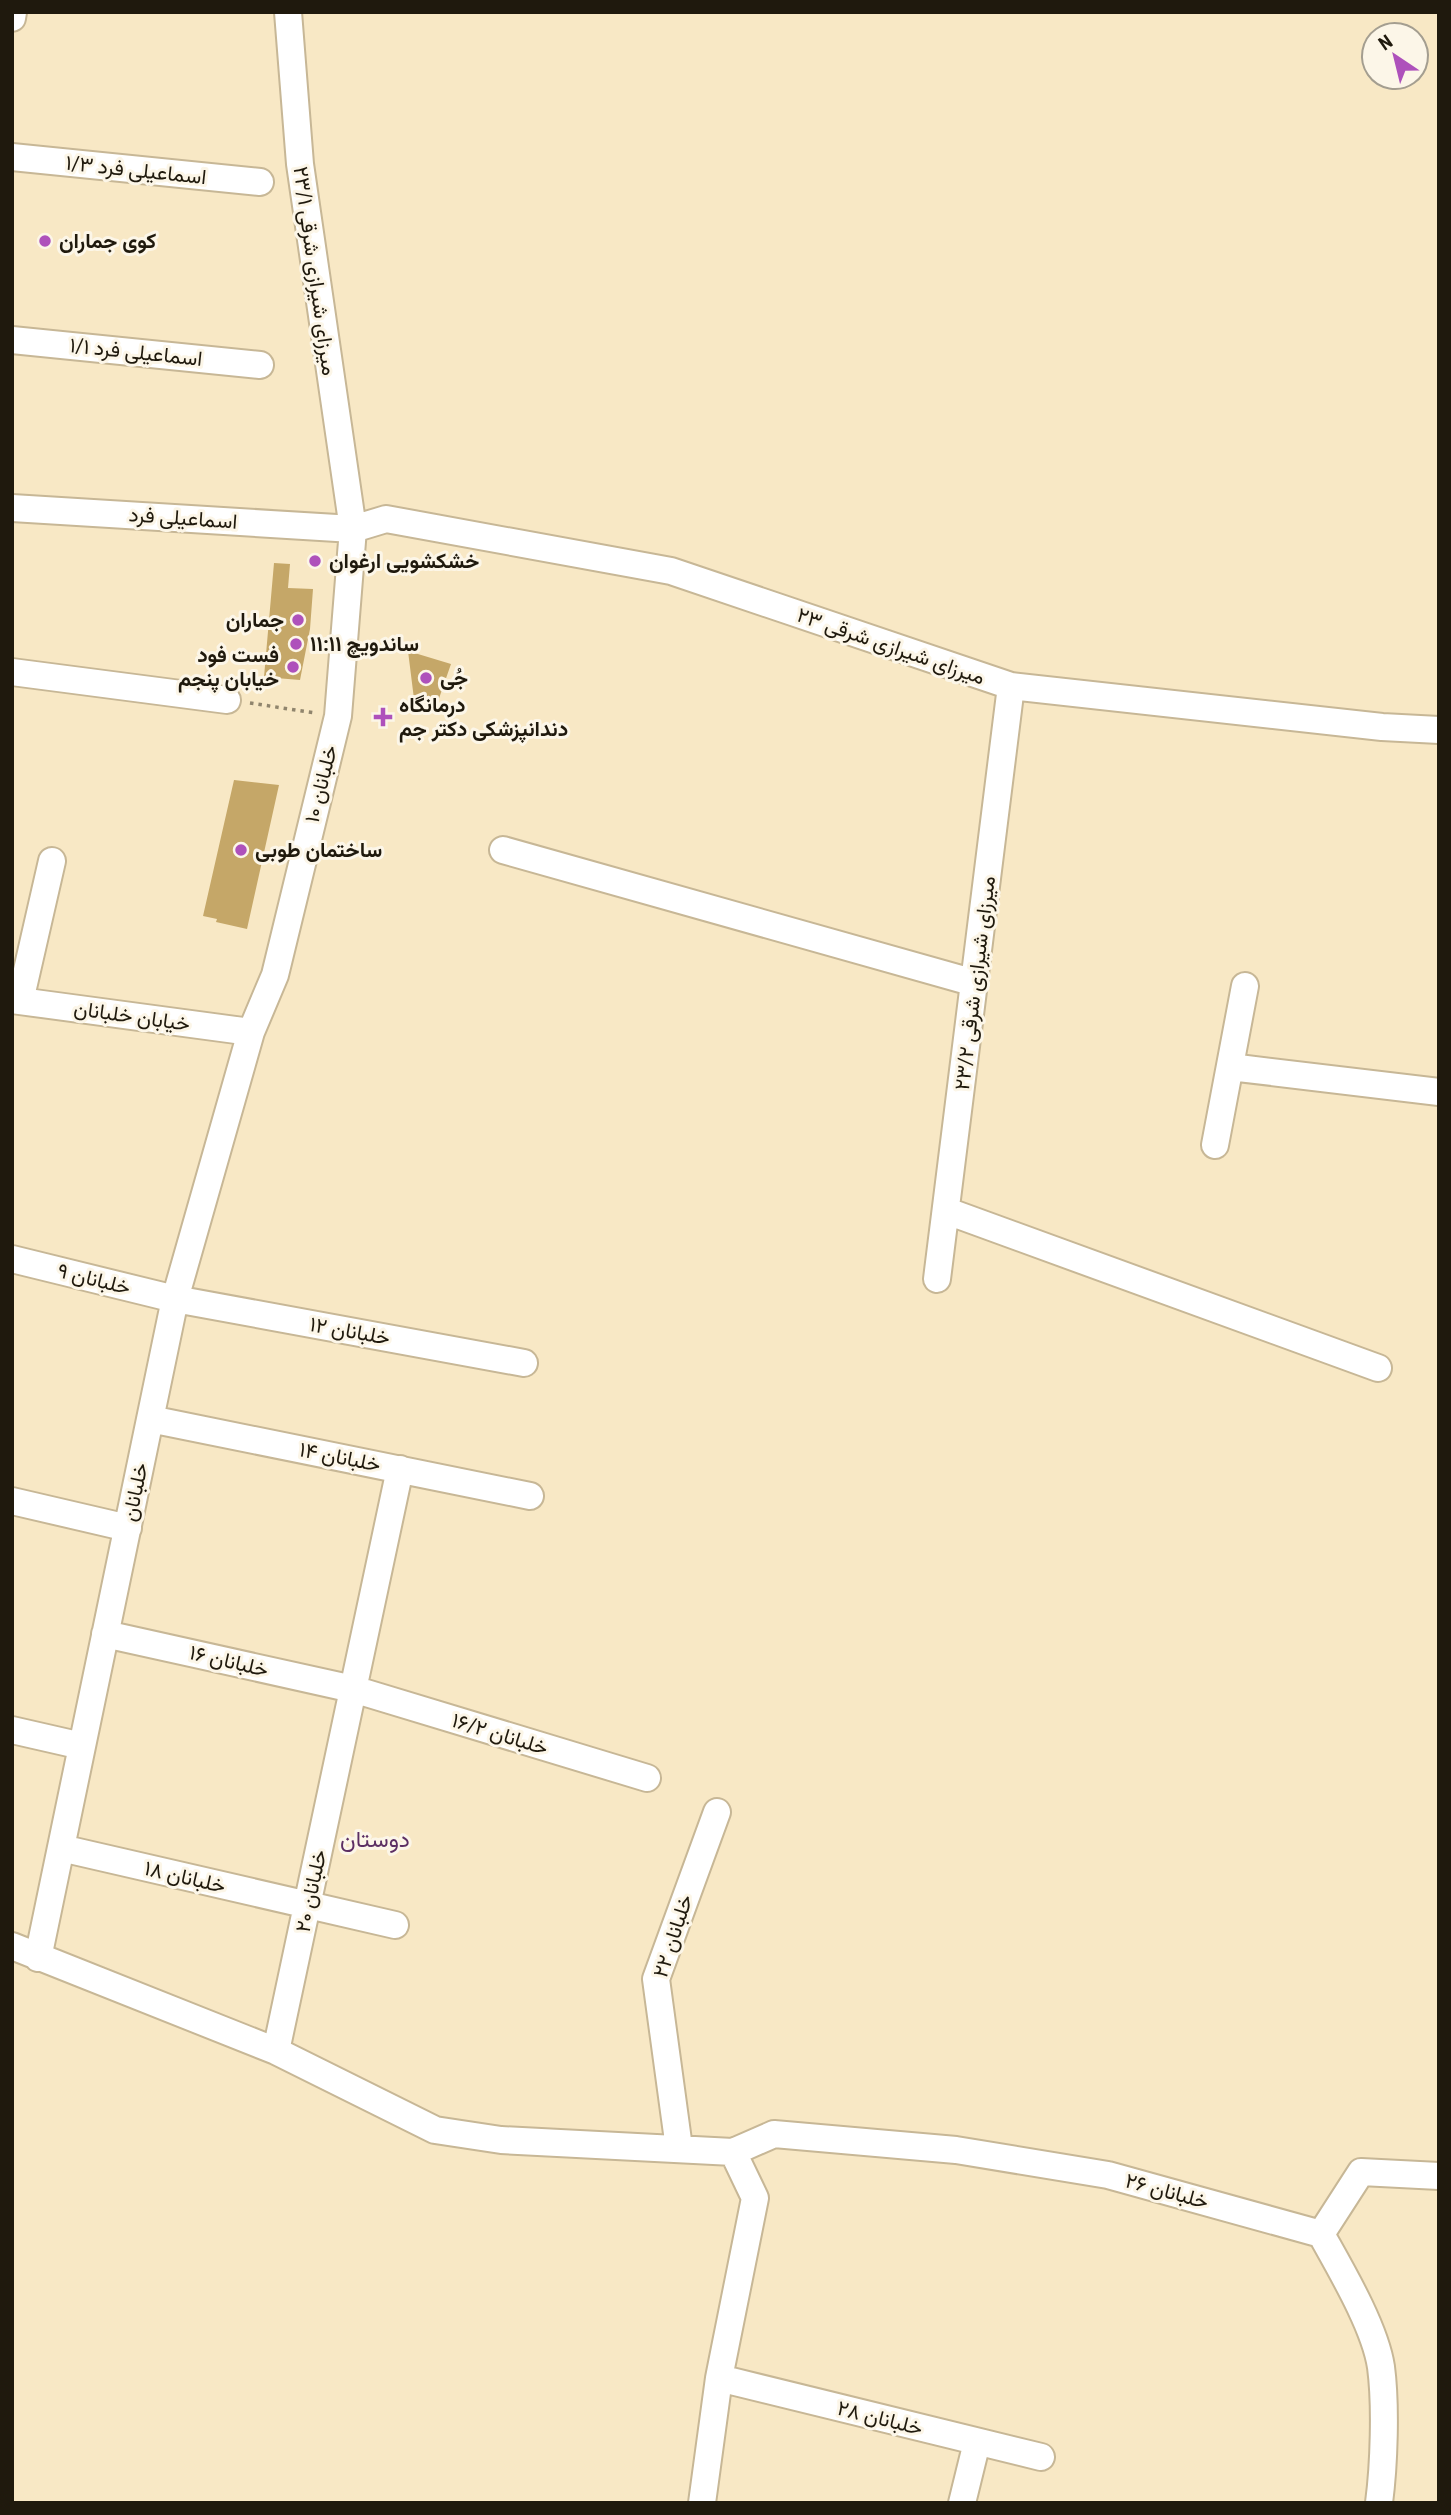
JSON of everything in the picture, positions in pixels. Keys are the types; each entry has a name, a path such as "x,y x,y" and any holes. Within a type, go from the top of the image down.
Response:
{"street":[{"path":"12,18 13,12"},
{"name":"۲۳/۱ میرزای شیرازی شرقی","path":"288,12 299,164 353,529"},
{"name":"۱/۳ اسماعیلی فرد","path":"12,157 260,183"},
{"name":"۱/۱ اسماعیلی فرد","path":"12,340 260,365"},
{"name":"اسماعیلی فرد","path":"12,508 353,529"},
{"name":"۲۳ میرزای شیرازی شرقی","path":"353,529 386,519 671,572 1011,686 1382,727 1439,730"},
{"name":"۱۰ خلبانان","path":"251,1032 275,975 338,716 353,529"},
{"path":"12,672 227,700"},
{"name":"۲۳/۲ میرزای شیرازی شرقی","path":"937,1279 1011,686"},
{"path":"502,850 975,983"},
{"path":"16,1000 52,861"},
{"path":"1215,1144 1245,986"},
{"name":"خیابان خلبانان","path":"16,1000 251,1032"},
{"name":"خلبانان","path":"38,1958 175,1299 251,1032"},
{"path":"1230,1068 1439,1092"},
{"path":"947,1211 1378,1368"},
{"name":"۹ خلبانان","path":"12,1259 175,1299"},
{"name":"۱۲ خلبانان","path":"175,1299 524,1363"},
{"name":"۱۴ خلبانان","path":"150,1419 530,1496"},
{"name":"۲۰ خلبانان","path":"276,2051 309,1907 400,1469"},
{"path":"12,1501 128,1528"},
{"name":"۱۶ خلبانان","path":"105,1634 353,1689"},
{"name":"۱۶/۲ خلبانان","path":"353,1689 646,1778"},
{"path":"12,1730 82,1746"},
{"name":"۲۲ خلبانان","path":"679,2148 656,1979 717,1812"},
{"name":"۱۸ خلبانان","path":"61,1848 395,1925"},
{"path":"12,1946 276,2051 435,2130 501,2140 733,2152 755,2198 719,2378 702,2503"},
{"name":"۲۶ خلبانان","path":"733,2152 774,2134 956,2150 1108,2175 1321,2234"},
{"path":"1379,2503 1382,2479 1381,2366 1355,2294 1321,2234 1360,2172 1439,2176"},
{"name":"۲۸ خلبانان","path":"719,2378 1041,2457"},
{"path":"962,2503 977,2442"}],"path":[{"path":"227,700 338,716"}],"building":[{"path":"274,563 290,564 288,588 313,589 310,629 300,680 264,677"},
{"path":"408,651 451,664 436,707 414,699"},
{"name":"ساختمان طوبی","path":"234,780 279,785 247,929 203,916"}],"place":[{"name":"کوی جماران","path":"45,241"},
{"name":"خشکشویی ارغوان","path":"315,561"},
{"name":"جماران","path":"298,620"},
{"name":"ساندویچ ۱۱:۱۱","path":"296,644"},
{"name":"فست فود خیابان پنجم","path":"293,667"},
{"name":"جُی","path":"426,678"},
{"name":"درمانگاه دندانپزشکی دکتر جم","path":"383,717"},
{"name":"ساختمان طوبی","path":"241,850"}],"district":[{"name":"دوستان","path":"375,1839"}]}
